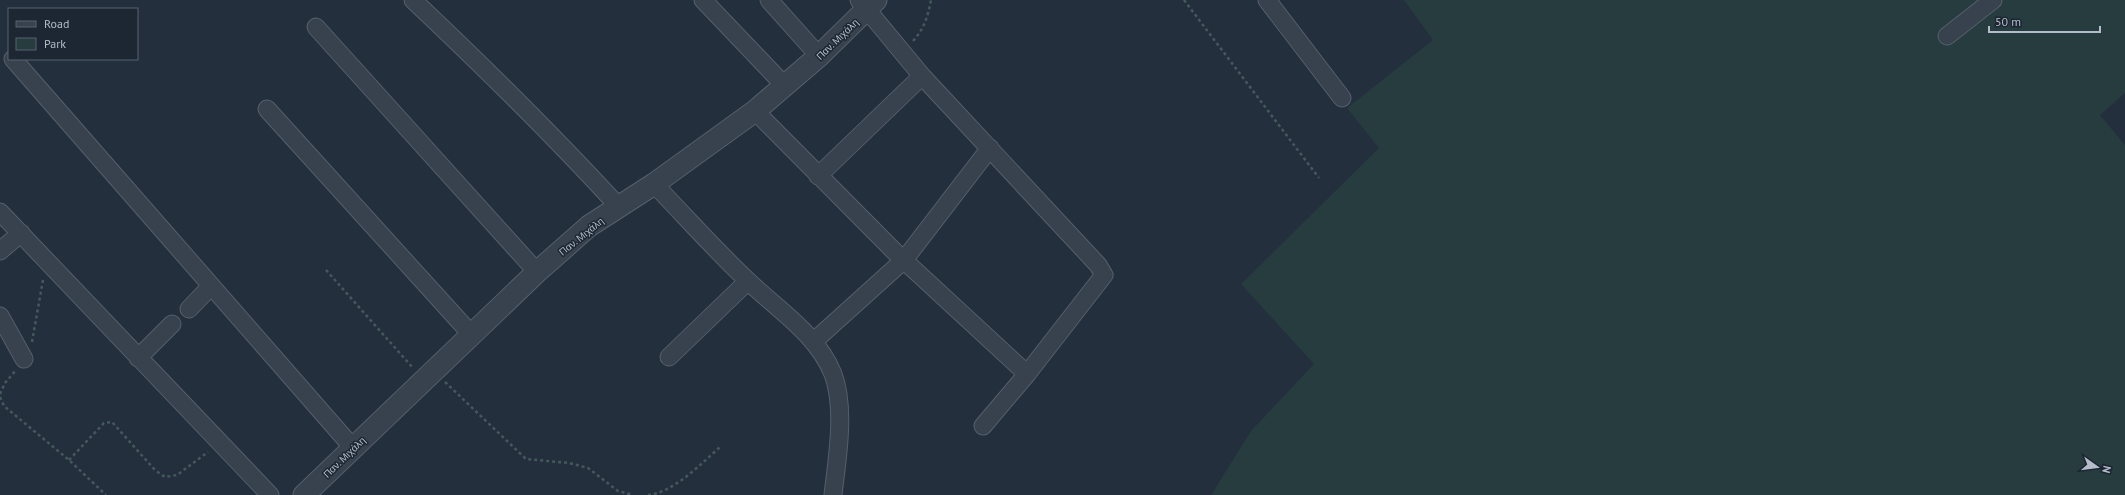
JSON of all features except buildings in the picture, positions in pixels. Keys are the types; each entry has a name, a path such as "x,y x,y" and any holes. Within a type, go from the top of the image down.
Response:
{"street":[{"path":"413,0 553,135 619,207"},
{"path":"703,0 784,86"},
{"path":"769,0 819,56"},
{"path":"1268,0 1342,98"},
{"path":"1947,36 1993,0"},
{"path":"868,3 902,52 922,76 1098,265 1104,275 1027,374 983,426"},
{"name":"Παν. Μιχάλη","path":"304,495 354,449 471,334 589,226 654,184 755,111 819,56 868,3"},
{"path":"316,27 537,272"},
{"path":"14,60 354,449"},
{"path":"818,176 922,76"},
{"path":"267,109 471,334"},
{"path":"755,111 818,176 904,260 1027,374"},
{"path":"813,342 904,260 990,148"},
{"path":"654,184 748,281 813,342 832,374 839,407 833,495"},
{"path":"0,212 270,495"},
{"path":"0,251 21,233"},
{"path":"669,357 748,281"},
{"path":"189,309 211,286"},
{"path":"0,316 24,359"},
{"path":"138,358 172,324"}],"path":[{"path":"902,52 920,33 928,16 931,0"},
{"path":"1184,0 1319,178"},
{"path":"0,394 5,383 24,359 34,333 40,288 49,262"},
{"path":"326,270 428,375 526,459 569,463 588,468 618,491 633,495"},
{"path":"0,397 4,406 69,460 106,495"},
{"path":"69,460 104,423 112,422 155,470 164,477 177,475 219,442"},
{"path":"648,495 656,494 678,482 720,447"}],"green space":[{"path":"1404,0 2125,0 2125,93 2100,115 2125,145 2125,495 1211,495 1251,431 1314,364 1241,284 1379,148 1347,108 1433,40"}]}
